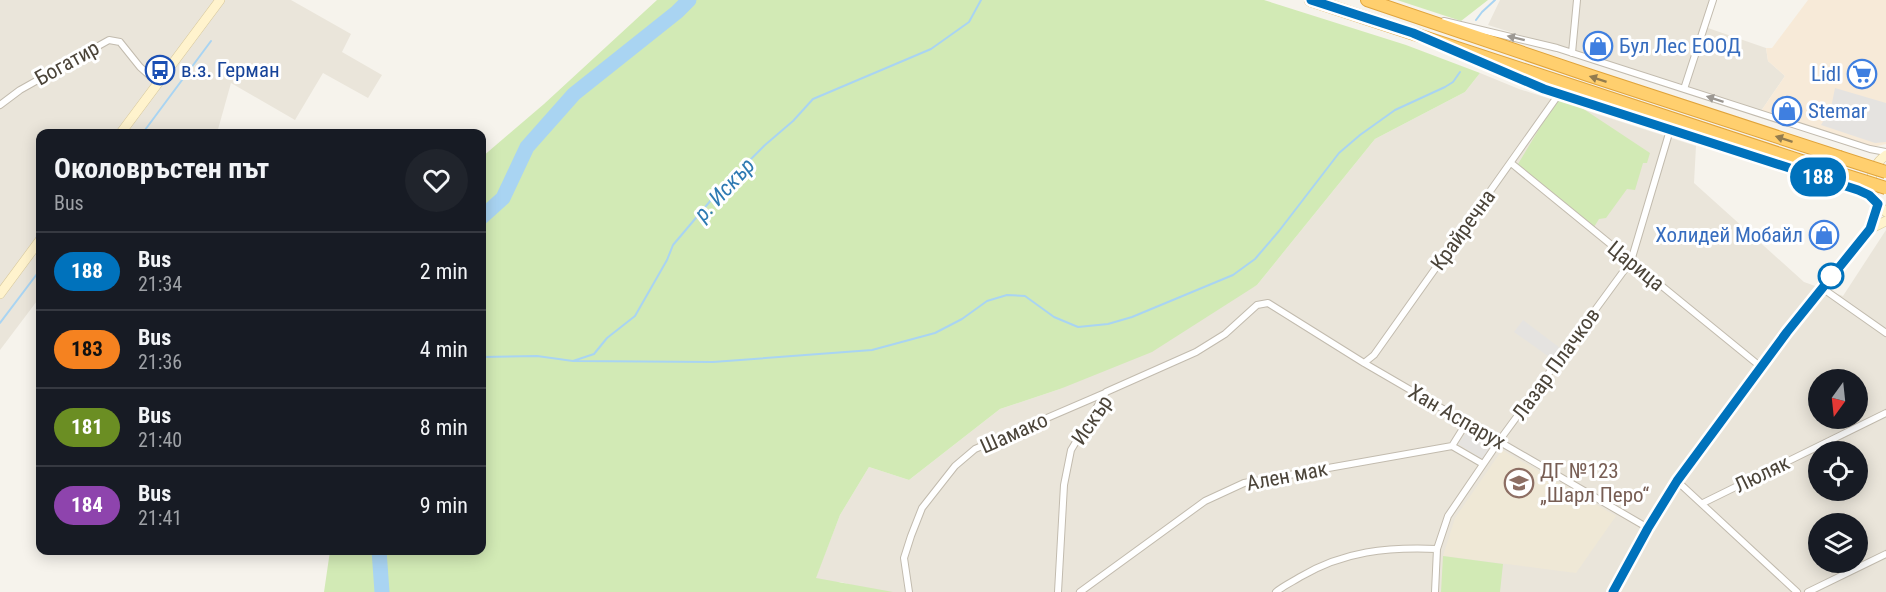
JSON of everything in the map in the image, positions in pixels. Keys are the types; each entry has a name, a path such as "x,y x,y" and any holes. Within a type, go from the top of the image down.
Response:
{"highway":[{"path":"1311,0 1886,188"},
{"path":"1379,2 1588,75 1886,172"}],"main road":[{"path":"124,129 220,0"},
{"path":"1870,229 1876,202 1871,177 1876,164 1886,154"},
{"path":"1876,202 1886,212"},
{"path":"1613,592 1677,481 1822,288 1870,229 1886,221"},
{"path":"0,294 36,245"}],"street":[{"path":"1572,53 1577,0"},
{"path":"1684,89 1713,0"},
{"path":"1379,2 1572,53 1886,154"},
{"path":"1413,33 1559,94 1858,190 1876,202"},
{"name":"Богатир","path":"0,105 20,90 109,40 120,42 140,67 158,83"},
{"name":"Крайречна","path":"1364,363 1374,355 1559,94"},
{"name":"Лазар Плачков","path":"1435,592 1437,549 1448,516 1499,441 1631,261 1670,130"},
{"name":"Царица","path":"1511,164 1761,367"},
{"path":"1822,288 1886,333"},
{"name":"Хан Аспарух","path":"1268,303 1364,363 1648,528"},
{"name":"Искър","path":"1058,592 1064,485 1071,450 1106,392 1196,352 1225,333 1257,305 1268,303"},
{"name":"Шамако","path":"909,592 904,558 911,536 922,508 955,466 975,449 1106,392"},
{"name":"Люляк","path":"1703,504 1886,413"},
{"path":"1467,422 1452,446 1483,465"},
{"name":"Ален мак","path":"1080,592 1205,501 1244,483 1452,446"},
{"path":"1677,481 1797,592"},
{"path":"1276,592 1321,565 1358,554 1401,548 1437,549"},
{"path":"1808,592 1886,554"}],"shaded area":[{"path":"0,0 291,0 351,34 342,52 382,75 368,98 323,73 295,120 231,83 218,129 36,129 36,302 0,350"},
{"path":"1500,0 1713,0 1705,27 1766,48 1768,61 1785,76 1761,111 1488,25"},
{"path":"1808,0 1886,0 1886,144 1873,147 1761,111 1785,76 1768,61 1766,48 1772,48"},
{"path":"1480,73 1519,89 1696,146 1694,183 1804,282 1843,296 1886,230 1886,592 875,592 841,582 813,584 840,515 869,467 909,480 1000,409 1060,389 1257,285 1375,139 1465,92"},
{"path":"1835,88 1886,103 1886,142 1875,143 1821,125 1831,108"},
{"path":"1523,320 1560,348 1552,359 1514,332"},
{"path":"1469,428 1495,443 1484,460 1458,444"},
{"name":"ДГ №123 „Шарл Перо“","path":"1502,450 1616,516 1576,573 1443,556 1455,518"}],"green space":[{"path":"657,0 1264,0 1406,45 1480,73 1465,92 1375,139 1257,285 1152,352 1060,389 1000,409 909,480 869,467 840,515 816,578 893,592 324,592 329,555 486,555 486,154 544,104"},
{"path":"1397,0 1488,0 1461,21"},
{"path":"1557,99 1576,104 1650,153 1647,163 1643,163 1635,190 1627,189 1606,218 1599,219 1594,227 1518,164"},
{"path":"1443,556 1503,564 1500,592 1441,592"}],"waterway":[{"name":"р. Искър","path":"486,213 503,198 527,147 574,94 689,0"},
{"name":"р. Искър","path":"486,357 537,356 573,361 594,354 607,338 635,316 673,245 717,193 813,99 931,49 969,22 981,0"},
{"path":"1476,20 1495,0"},
{"path":"146,129 211,41"},
{"path":"573,361 713,362 872,350 935,333 962,319 987,301 1007,295 1025,296 1054,317 1078,327 1108,324 1132,317 1233,275 1255,259 1339,153 1395,110 1445,87 1453,82 1460,72"},
{"path":"0,323 36,275"},
{"name":"р. Искър","path":"379,555 382,592"}],"bus line":[{"name":"188","path":"1311,0 1413,33 1544,89 1858,190 1869,195 1878,204 1870,229 1787,332 1677,481 1613,592"}],"place":[{"name":"Бул Лес ЕООД","path":"1598,46"},
{"name":"в.з. Герман","path":"160,70"},
{"name":"Lidl","path":"1862,74"},
{"name":"Stemar","path":"1787,111"},
{"name":"Холидей Мобайл","path":"1824,235"},
{"name":"ДГ №123 „Шарл Перо“","path":"1519,483"}]}
